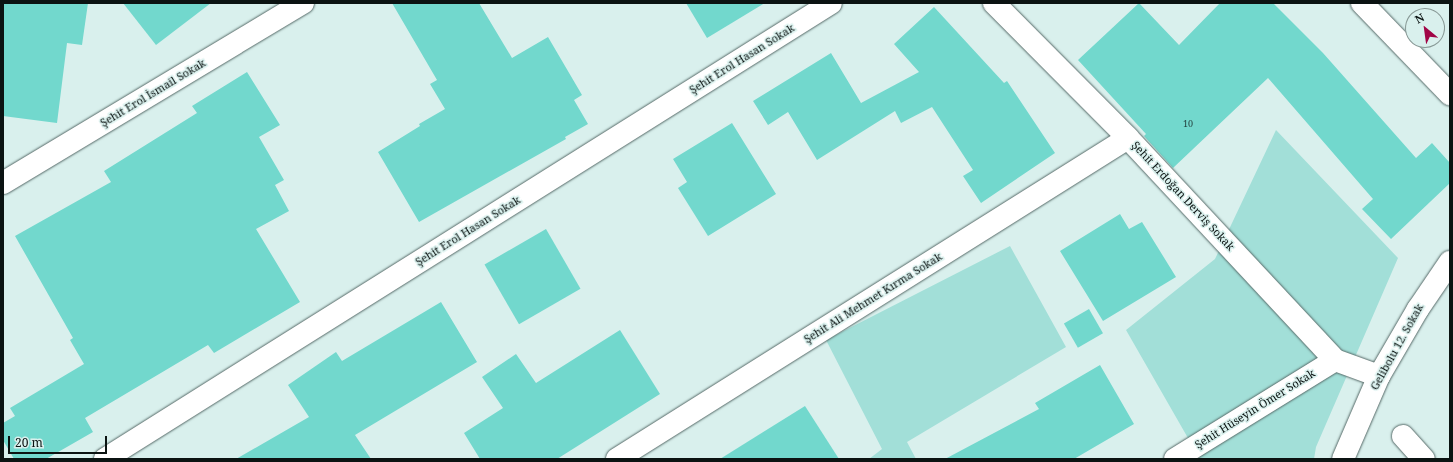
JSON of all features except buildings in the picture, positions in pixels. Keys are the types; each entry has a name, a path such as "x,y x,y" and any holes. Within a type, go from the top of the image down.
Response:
{"street":[{"name":"Şehit Erol İsmail Sokak","path":"3,183 303,3"},
{"name":"Şehit Erol Hasan Sokak","path":"105,459 831,3"},
{"name":"Şehit Erdoğan Derviş Sokak","path":"994,3 1128,138 1335,360 1379,376"},
{"path":"1362,3 1450,94"},
{"name":"Şehit Ali Mehmet Kırma Sokak","path":"617,459 1128,138"},
{"name":"Gelibolu 12. Sokak","path":"1343,459 1379,376 1418,309 1450,262"},
{"name":"Şehit Hüseyin Ömer Sokak","path":"1175,459 1335,360"},
{"path":"1403,436 1424,459"}],"shaded area":[{"path":"1276,130 1398,258 1316,447 1314,459 1200,459 1126,330 1215,259"},
{"path":"1010,246 1066,347 907,442 916,459 869,459 882,449 826,340"}]}
